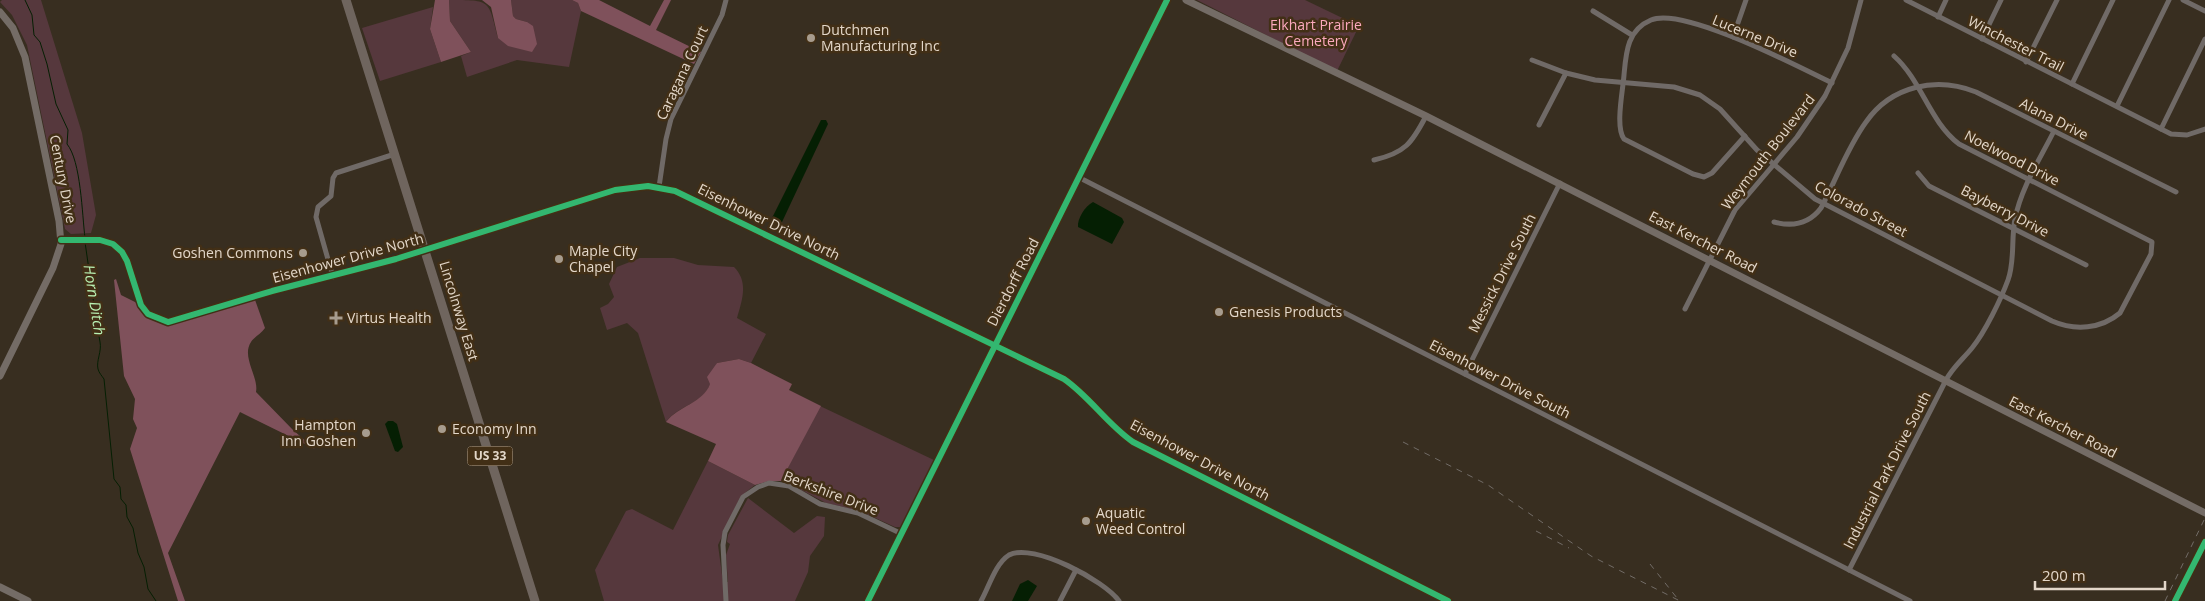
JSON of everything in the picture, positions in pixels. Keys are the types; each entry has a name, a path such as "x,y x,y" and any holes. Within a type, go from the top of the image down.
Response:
{"highway":[{"name":"Lincolnway East","path":"346,0 535,601"}],"street":[{"name":"Caragana Court","path":"659,187 671,119 722,15 726,0"},
{"name":"Dierdorff Road","path":"868,601 1167,0"},
{"name":"East Kercher Road","path":"1186,0 1560,183 2205,513"},
{"path":"1733,37 1746,0"},
{"name":"Weymouth Boulevard","path":"1685,309 1709,259 1740,204 1807,123 1832,84 1850,43 1861,0"},
{"name":"Winchester Trail","path":"1906,0 2161,129 2179,135 2205,129"},
{"path":"1938,17 1946,0"},
{"path":"1982,39 2002,0"},
{"path":"2026,62 2057,0"},
{"path":"2072,84 2113,0"},
{"path":"2117,106 2169,0"},
{"path":"2183,0 2205,11"},
{"path":"1593,11 1632,35 1626,54 1620,127 1623,136 1695,175 1704,177 1712,173 1745,136"},
{"name":"Century Drive","path":"0,12 17,34 26,57 61,240 58,254 45,287 0,376"},
{"name":"Lucerne Drive","path":"1632,35 1649,21 1666,17 1733,37 1780,57 1832,84"},
{"path":"2161,129 2205,40"},
{"name":"Noelwood Drive","path":"1894,56 1906,67 1939,124 1950,138 1968,149 2152,242 2152,251 2126,305 2112,320"},
{"name":"Colorado Street","path":"1532,60 1566,72 1624,84 1674,87 1700,95 1720,109 1773,164 1804,191 1823,204 2062,325 2085,327 2112,320"},
{"path":"1539,125 1566,72"},
{"name":"Alana Drive","path":"1917,86 1946,84 1969,89 2176,192"},
{"path":"1774,222 1788,225 1804,222 1813,217 1823,204 1858,135 1872,114 1889,99 1917,86"},
{"path":"1374,160 1395,155 1406,148 1413,141 1426,116"},
{"name":"Industrial Park Drive South","path":"1849,570 1946,380 1956,364 1972,348 1980,336 2001,294 2011,266 2013,228 2019,203 2054,132"},
{"path":"333,277 316,217 318,207 331,196 333,178 336,173 395,154"},
{"name":"Bayberry Drive","path":"1918,173 1929,186 2086,265"},
{"name":"Eisenhower Drive South","path":"1080,178 1910,601"},
{"name":"Messick Drive South","path":"1465,374 1560,183"},
{"name":"Eisenhower Drive North","path":"61,240 96,240 113,244 122,252 141,305 148,314 168,322 272,291 333,277 425,250 615,190 636,186 659,187 675,191 996,345 1070,384 1114,427 1133,442 1448,601"},
{"name":"Berkshire Drive","path":"726,601 722,545 725,532 743,497 758,487 769,484 789,486 820,504 865,516 902,534"},
{"path":"981,601 1000,565 1011,554 1020,552 1039,556 1076,570 1096,582 1119,601"},
{"path":"1060,601 1076,570"},
{"path":"0,587 28,601"}],"green space":[{"path":"2,0 41,0 82,133 96,215 91,233 71,234 65,229 27,45 12,15 0,2"},
{"path":"449,0 481,2 486,5 492,16 498,38 527,22 516,19 513,16 511,0 572,0 578,3 581,11 569,67 517,60 467,77 461,56 471,52 450,21"},
{"name":"Elkhart Prairie Cemetery","path":"1197,0 1305,0 1359,26 1337,71"},
{"path":"433,7 430,29 441,62 380,81 362,28"},
{"path":"640,258 674,258 698,265 734,267 742,279 743,285 737,318 766,334 751,363 739,359 717,363 708,389 704,394 676,412 666,422 638,333 627,323 607,330 600,308 608,304 614,297 609,284 617,267"},
{"path":"820,406 936,461 902,527 895,527 860,511 826,503 781,481"},
{"path":"708,461 755,485 738,502 718,545 723,582 728,582 726,555 730,544 727,542 728,535 748,498 794,533 817,516 825,517 824,536 810,556 808,572 795,601 604,601 595,570 626,511 632,509 673,530"}],"shaded area":[{"path":"435,0 449,0 450,21 471,52 441,62 430,29"},
{"path":"482,0 511,0 513,16 533,26 537,44 532,52 508,46 498,38 491,7"},
{"path":"572,0 599,0 650,26 664,0 671,0 656,30 701,52 694,64 581,11 578,3"},
{"path":"821,120 826,120 828,124 782,222 776,223 772,218"},
{"path":"1093,202 1122,218 1124,222 1112,244 1078,227 1082,213"},
{"path":"116,279 121,295 141,305 148,314 168,322 254,297 265,328 252,340 248,348 256,392 293,430 315,449 240,412 168,553 185,601 178,601 130,449 137,428 133,419 135,399 124,376 114,280"},
{"path":"739,359 751,363 792,384 789,390 821,406 781,481 769,481 755,485 708,461 716,444 666,422 677,412 702,396 710,384 707,377 717,363"},
{"path":"388,421 393,421 397,424 403,447 398,452 395,451 385,424"},
{"path":"1028,580 1037,586 1028,601 1012,601 1020,584"}],"waterway":[{"name":"Horn Ditch","path":"25,0 32,15 34,35 40,42 47,64 56,104 68,130 67,144 72,152 78,175 85,238"},
{"name":"Horn Ditch","path":"85,242 100,342 98,366 99,372 104,379 114,479 120,487 121,499 126,505 127,517 133,528 148,589 156,601"}],"railway":[{"path":"1403,442 1488,485 1591,556 1680,601"},
{"path":"2165,601 2205,518"},
{"path":"1536,531 1569,548"},
{"path":"1650,564 1677,598"}],"cycle path":[{"path":"868,601 1167,0"},
{"path":"61,240 100,240 113,244 122,252 127,261 141,305 148,314 168,322 272,291 396,259 615,190 648,186 675,191 1064,379 1133,442 1448,601"},
{"path":"2175,601 2205,542"}],"place":[{"name":"Dutchmen Manufacturing Inc","path":"811,38"},
{"name":"Goshen Commons","path":"303,253"},
{"name":"Maple City Chapel","path":"559,259"},
{"name":"Genesis Products","path":"1219,312"},
{"name":"Virtus Health","path":"336,318"},
{"name":"Economy Inn","path":"442,429"},
{"name":"Hampton Inn Goshen","path":"366,433"},
{"name":"Aquatic Weed Control","path":"1086,521"}]}
